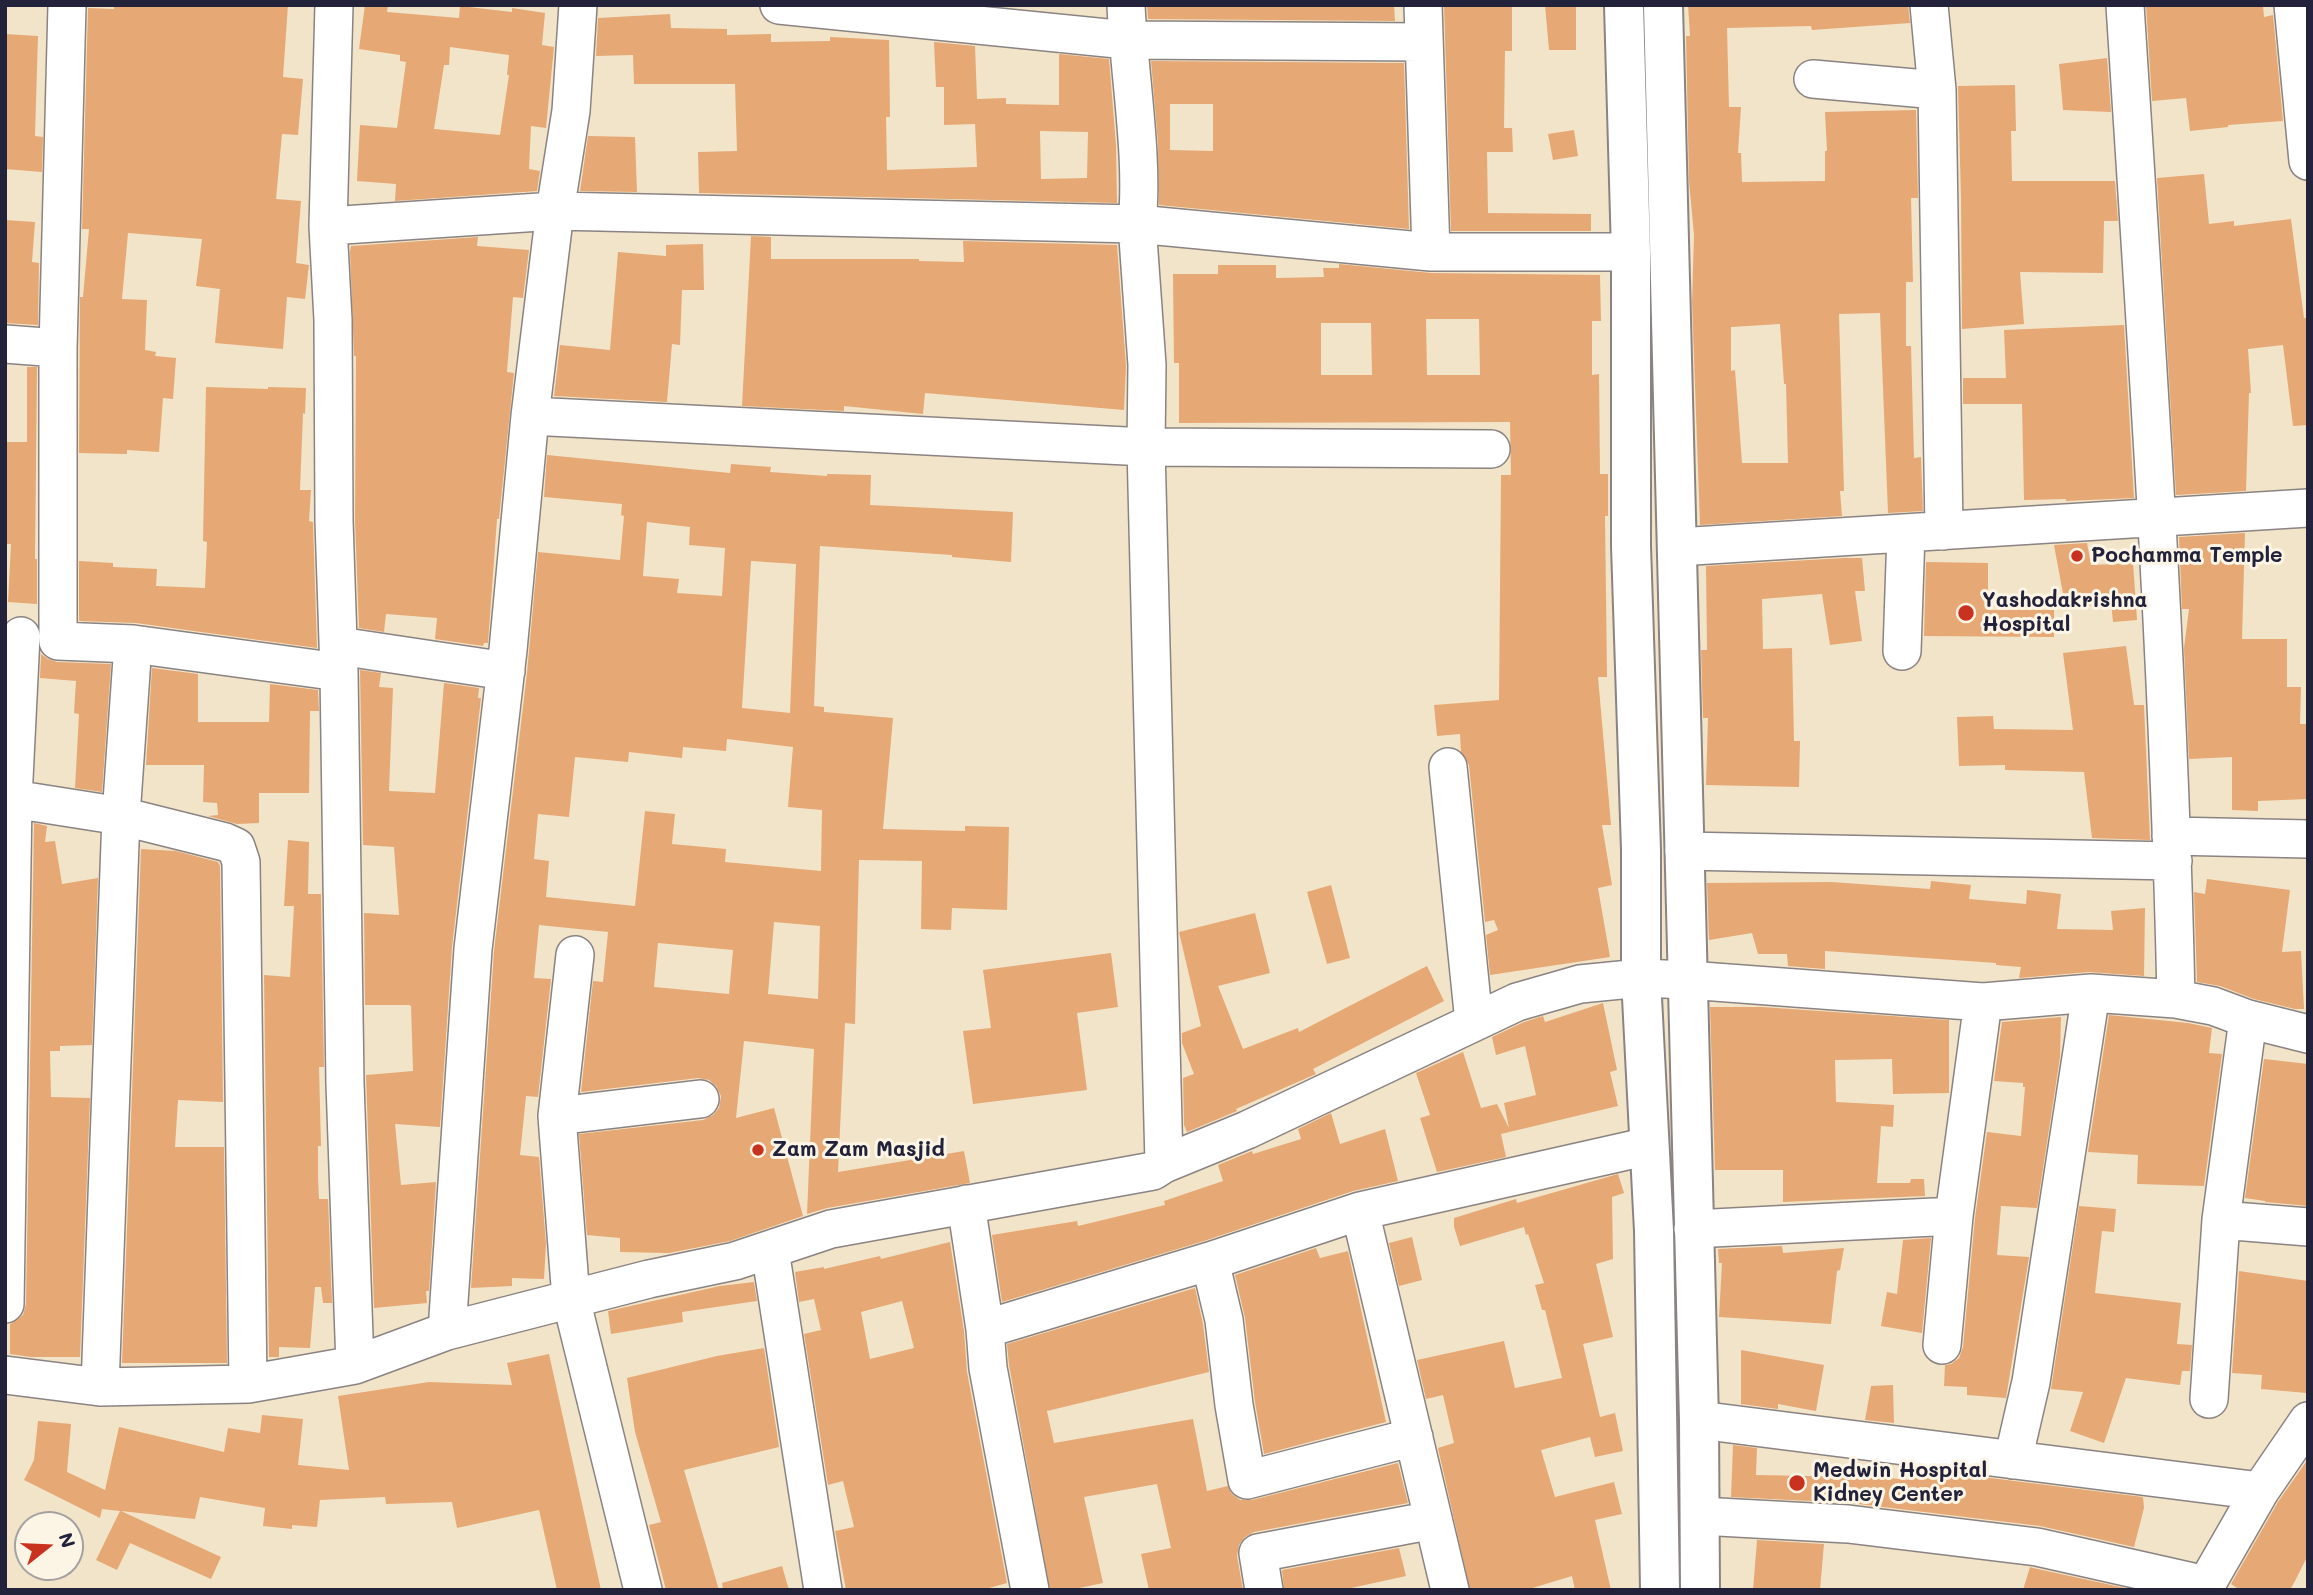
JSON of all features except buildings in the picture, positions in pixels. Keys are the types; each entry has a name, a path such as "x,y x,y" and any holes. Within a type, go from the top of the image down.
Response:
{"main road":[{"path":"1624,5 1631,253 1631,546 1641,850 1642,978 1657,1349 1660,1590"},
{"path":"1662,5 1699,1420 1700,1590"}],"street":[{"path":"58,641 58,348 66,5"},
{"path":"334,5 328,226 333,320 334,521 339,659 345,1083 355,1365"},
{"path":"447,1331 473,948 506,671 530,416 555,211 571,111 578,5"},
{"path":"779,5 1127,22 1424,43"},
{"path":"1423,5 1431,252"},
{"path":"1929,5 1937,90 1944,531"},
{"path":"2124,5 2158,517 2176,999"},
{"path":"2293,5 2308,160"},
{"path":"1127,22 1147,365 1146,447 1164,1164"},
{"path":"1813,79 1937,90"},
{"path":"328,226 555,211 1137,224 1431,252 1631,253"},
{"path":"5,344 58,348"},
{"path":"530,416 1146,447 1491,449"},
{"path":"1677,547 2308,508"},
{"path":"1902,651 1906,533"},
{"path":"5,1304 13,635 58,641 506,671"},
{"path":"100,1387 121,816 133,644"},
{"path":"1448,767 1474,1022"},
{"path":"9,798 121,816 236,847 241,862 248,1384"},
{"path":"1684,851 2172,848 2308,839"},
{"path":"575,956 557,1116 571,1299 643,1590"},
{"path":"5,1374 100,1387 248,1384 355,1365 447,1331 649,1279 735,1261 831,1229 1153,1171 1247,1130 1517,1002 1580,984 1642,978 1688,980 1983,1002 2091,993 2176,999 2213,1006 2308,1034"},
{"path":"2013,1460 2031,1382 2091,993"},
{"path":"1942,1345 1954,1216 1983,1002"},
{"path":"2208,1399 2221,1220 2248,1018"},
{"path":"557,1116 700,1099"},
{"path":"985,1329 1210,1261 1360,1212 1649,1146"},
{"path":"966,1203 985,1329 988,1368 1030,1590"},
{"path":"1360,1212 1450,1590"},
{"path":"1693,1229 1954,1216"},
{"path":"2221,1220 2308,1227"},
{"path":"770,1250 823,1590"},
{"path":"1210,1261 1224,1320 1234,1405 1247,1480 1414,1437"},
{"path":"1699,1420 2260,1491"},
{"path":"1700,1516 1848,1524 2037,1548 2203,1587 2260,1491 2308,1422"},
{"path":"1264,1590 1258,1553 1433,1520"}],"place":[{"name":"Pochamma Temple","path":"2077,556"},
{"name":"Yashodakrishna Hospital","path":"1966,613"},
{"name":"Zam Zam Masjid","path":"758,1150"},
{"name":"Medwin Hospital Kidney Center","path":"1797,1483"}]}
